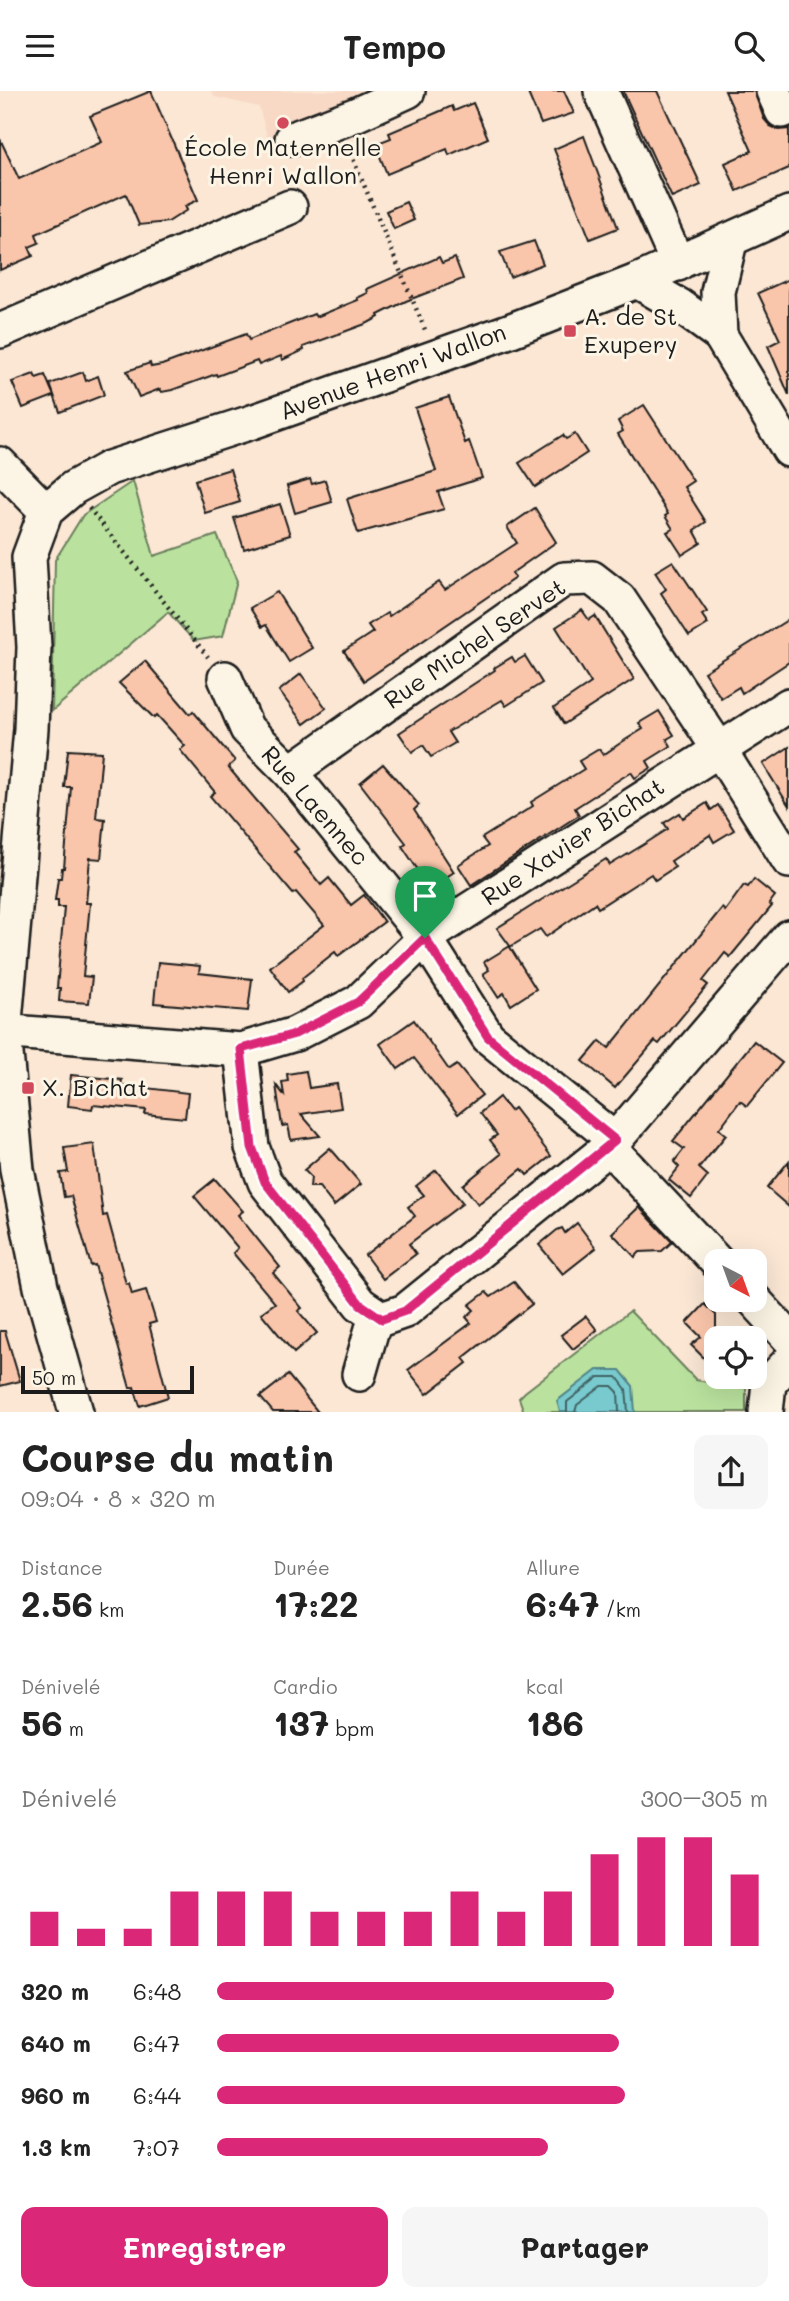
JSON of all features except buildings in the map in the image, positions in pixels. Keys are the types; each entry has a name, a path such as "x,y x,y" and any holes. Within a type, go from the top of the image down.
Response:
{"street":[{"path":"292,139 408,91"},
{"path":"601,91 678,264"},
{"path":"773,91 782,111 789,108"},
{"path":"0,331 290,207"},
{"name":"Avenue Henri Wallon","path":"2,1031 31,729 34,647 29,557 46,511 73,488 109,468 252,422 637,281 730,242 789,213"},
{"path":"720,335 718,292 730,242"},
{"path":"637,281 680,306 720,335 789,450"},
{"path":"0,464 46,511"},
{"name":"Rue Michel Servet","path":"290,772 564,579 593,578 619,599 719,748 789,861"},
{"name":"Rue Laennec","path":"225,678 247,729 290,772 425,938 488,1037 612,1143 706,1249"},
{"name":"Rue Xavier Bichat","path":"2,1031 241,1049 295,1034 358,1002 425,938 789,705"},
{"path":"241,1049 252,1147 265,1182 360,1304 382,1319 405,1311 612,1143 789,937"},
{"path":"2,1031 17,1170 41,1287 76,1412"},
{"path":"766,1313 789,1338"},
{"path":"359,1374 376,1315"},
{"path":"766,1412 769,1383 789,1362"}],"path":[{"path":"337,122 436,356"},
{"path":"73,488 225,678"}],"shaded area":[{"name":"École Maternelle Henri Wallon","path":"211,91 374,91 268,139 259,107 215,97"}],"green space":[{"path":"133,481 154,556 217,535 237,581 223,636 194,641 168,612 52,711 55,560 83,515"},
{"path":"630,1311 696,1380 704,1381 704,1389 746,1389 746,1412 524,1412 519,1398"}],"water":[{"path":"597,1370 620,1370 633,1386 635,1412 560,1412 557,1401"}],"place":[{"name":"École Maternelle Henri Wallon","path":"283,123"},
{"name":"A. de St Exupery","path":"570,331"},
{"name":"X. Bichat","path":"28,1088"}],"route":[{"path":"425,938 488,1037 615,1140 405,1311 382,1319 360,1304 265,1182 252,1147 241,1049 295,1034 358,1002 425,938"}]}
